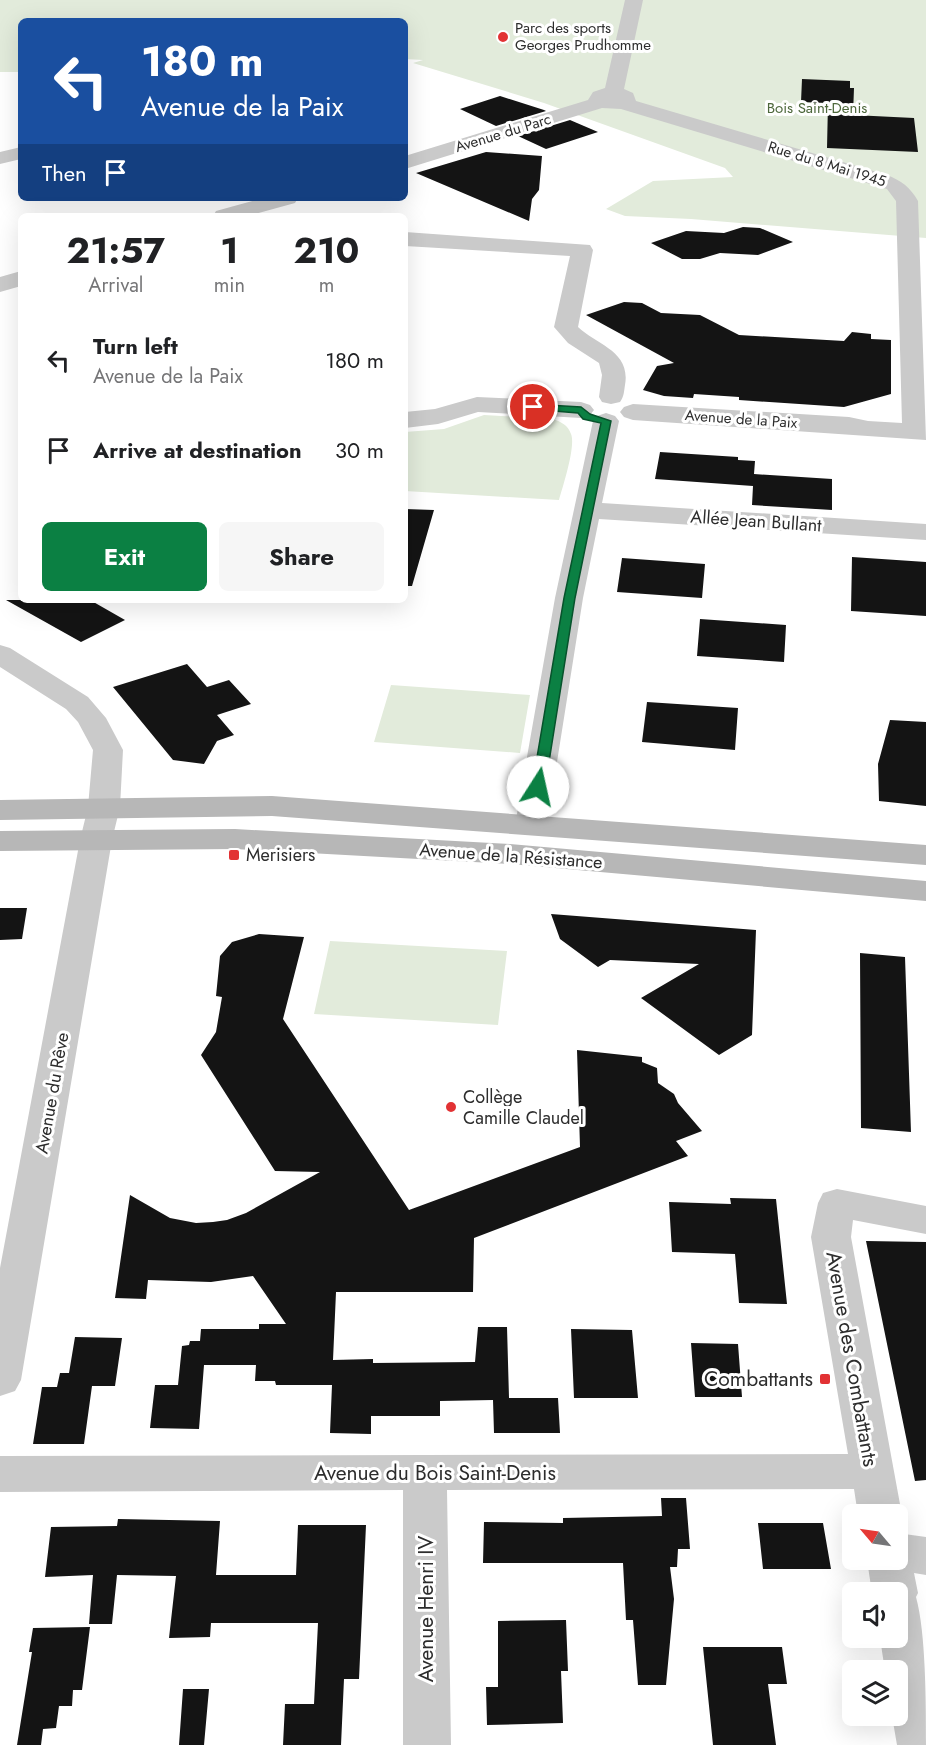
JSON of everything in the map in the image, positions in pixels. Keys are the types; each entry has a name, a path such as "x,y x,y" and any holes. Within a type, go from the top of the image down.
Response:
{"main road":[{"name":"Avenue de la Résistance","path":"100,823 272,806 926,855"},
{"path":"0,810 100,823"},
{"name":"Avenue de la Résistance","path":"100,823 235,839 510,854 926,891"},
{"path":"0,842 100,823"}],"street":[{"path":"611,99 634,0"},
{"name":"Avenue du Parc","path":"408,162 611,99"},
{"name":"Rue du 8 Mai 1945","path":"611,99 880,179 894,185 903,193 907,201 920,422"},
{"path":"0,158 18,154"},
{"path":"233,213 275,201"},
{"path":"408,239 582,250 566,327 570,334 603,354 613,368 599,409 586,510 531,825"},
{"path":"0,285 18,279"},
{"name":"Avenue de la Paix","path":"599,409 627,401 632,405 633,412 849,425 868,429 920,422"},
{"path":"408,420 438,416 477,404 599,409"},
{"name":"Allée Jean Bullant","path":"586,510 926,531"},
{"name":"Avenue du Rêve","path":"0,654 77,703 91,718 108,750 100,823 10,1279 0,1380"},
{"name":"Avenue des Combattants","path":"878,1504 831,1237 837,1203 926,1220"},
{"name":"Avenue du Bois Saint-Denis","path":"0,1474 871,1471"},
{"name":"Avenue Henri IV","path":"425,1473 427,1745"},
{"path":"908,1554 926,1556"},
{"path":"904,1648 921,1745"}],"green space":[{"name":"Bois Saint-Denis","path":"0,0 926,0 926,238 691,219 625,216 606,209 653,181 733,177 725,168 544,103 413,63 423,60 408,59 408,18 18,18 18,72 0,72"},
{"path":"484,415 553,419 561,423 568,428 571,434 572,447 559,500 408,491 408,432 444,429"},
{"path":"391,685 530,695 520,753 374,742"},
{"path":"330,941 507,951 498,1025 314,1014"}],"building":[{"path":"802,79 850,81 850,88 854,88 853,115 914,118 918,152 827,148 828,103 801,102"},
{"path":"500,96 546,111 496,126 460,109"},
{"path":"570,120 598,132 546,149 518,136"},
{"path":"486,152 542,156 539,190 532,199 529,221 416,173"},
{"path":"743,227 760,228 793,242 758,255 720,253 700,259 682,259 651,243 686,231 724,233"},
{"path":"624,302 642,303 661,313 700,315 739,335 844,341 852,332 871,334 871,339 891,340 891,394 844,407 739,400 739,397 694,394 693,398 664,396 643,390 657,366 674,363 586,315"},
{"path":"660,452 738,457 738,460 755,461 754,474 832,479 832,510 752,505 753,486 655,479"},
{"path":"408,509 434,510 412,586 408,586"},
{"path":"852,557 926,562 926,616 851,611"},
{"path":"622,558 705,564 702,598 617,592"},
{"path":"6,600 18,600 18,603 95,603 125,620 81,642"},
{"path":"700,619 786,625 784,662 697,656"},
{"path":"187,664 207,687 229,680 251,704 217,715 234,735 217,741 204,764 173,760 113,687"},
{"path":"647,702 738,708 735,750 642,742"},
{"path":"890,720 926,722 926,806 879,801 878,764"},
{"path":"0,908 27,908 22,939 0,940"},
{"path":"551,914 756,930 752,1035 719,1055 641,998 699,964 610,960 598,967 560,939"},
{"path":"259,934 304,937 283,1019 409,1210 580,1147 577,1050 642,1057 642,1062 657,1068 658,1083 674,1094 678,1103 702,1131 676,1141 688,1156 474,1238 473,1292 336,1292 333,1360 373,1359 373,1363 475,1362 478,1327 507,1327 509,1398 558,1398 560,1433 494,1433 493,1400 440,1401 440,1416 371,1416 371,1434 330,1433 332,1385 276,1385 275,1381 255,1381 256,1365 204,1365 199,1429 150,1428 155,1385 178,1385 182,1346 189,1345 190,1341 200,1341 201,1329 259,1329 259,1324 286,1324 253,1276 211,1282 148,1280 146,1299 115,1298 130,1195 170,1218 196,1223 213,1222 246,1213 320,1172 275,1171 201,1055 216,1032 222,997 216,996 220,956 232,942"},
{"path":"860,953 905,957 911,1132 861,1128"},
{"path":"730,1198 776,1199 787,1304 739,1303 735,1254 672,1252 669,1202 731,1204"},
{"path":"866,1241 926,1242 926,1480 915,1481"},
{"path":"571,1329 632,1330 638,1398 574,1398"},
{"path":"75,1337 122,1338 115,1386 92,1386 84,1444 33,1444 42,1387 57,1387 60,1373 69,1373"},
{"path":"691,1343 738,1344 742,1397 695,1397"},
{"path":"661,1498 686,1498 690,1549 678,1549 677,1567 670,1567 674,1599 666,1685 638,1685 633,1620 626,1620 623,1563 483,1563 484,1522 563,1523 563,1518 662,1516"},
{"path":"118,1519 220,1521 216,1575 296,1575 298,1525 366,1525 359,1679 344,1679 341,1745 283,1745 285,1704 314,1704 318,1623 211,1623 210,1637 169,1638 176,1576 117,1575 112,1624 89,1624 93,1575 45,1577 51,1527 117,1526"},
{"path":"758,1523 823,1523 831,1569 763,1569"},
{"path":"566,1620 568,1671 561,1671 563,1723 487,1725 486,1687 498,1687 498,1621"},
{"path":"90,1627 82,1690 73,1690 72,1706 59,1706 56,1728 43,1729 41,1745 17,1745 32,1652 29,1652 33,1628"},
{"path":"703,1647 782,1647 787,1684 768,1684 776,1745 713,1745"},
{"path":"183,1689 209,1689 204,1745 179,1745"}],"place":[{"name":"Parc des sports Georges Prudhomme","path":"503,37"},
{"name":"Merisiers","path":"234,855"},
{"name":"Collège Camille Claudel","path":"451,1107"},
{"name":"Combattants","path":"825,1379"}],"route":[{"path":"533,407 581,410 592,419 606,421 569,598 538,787"}]}
